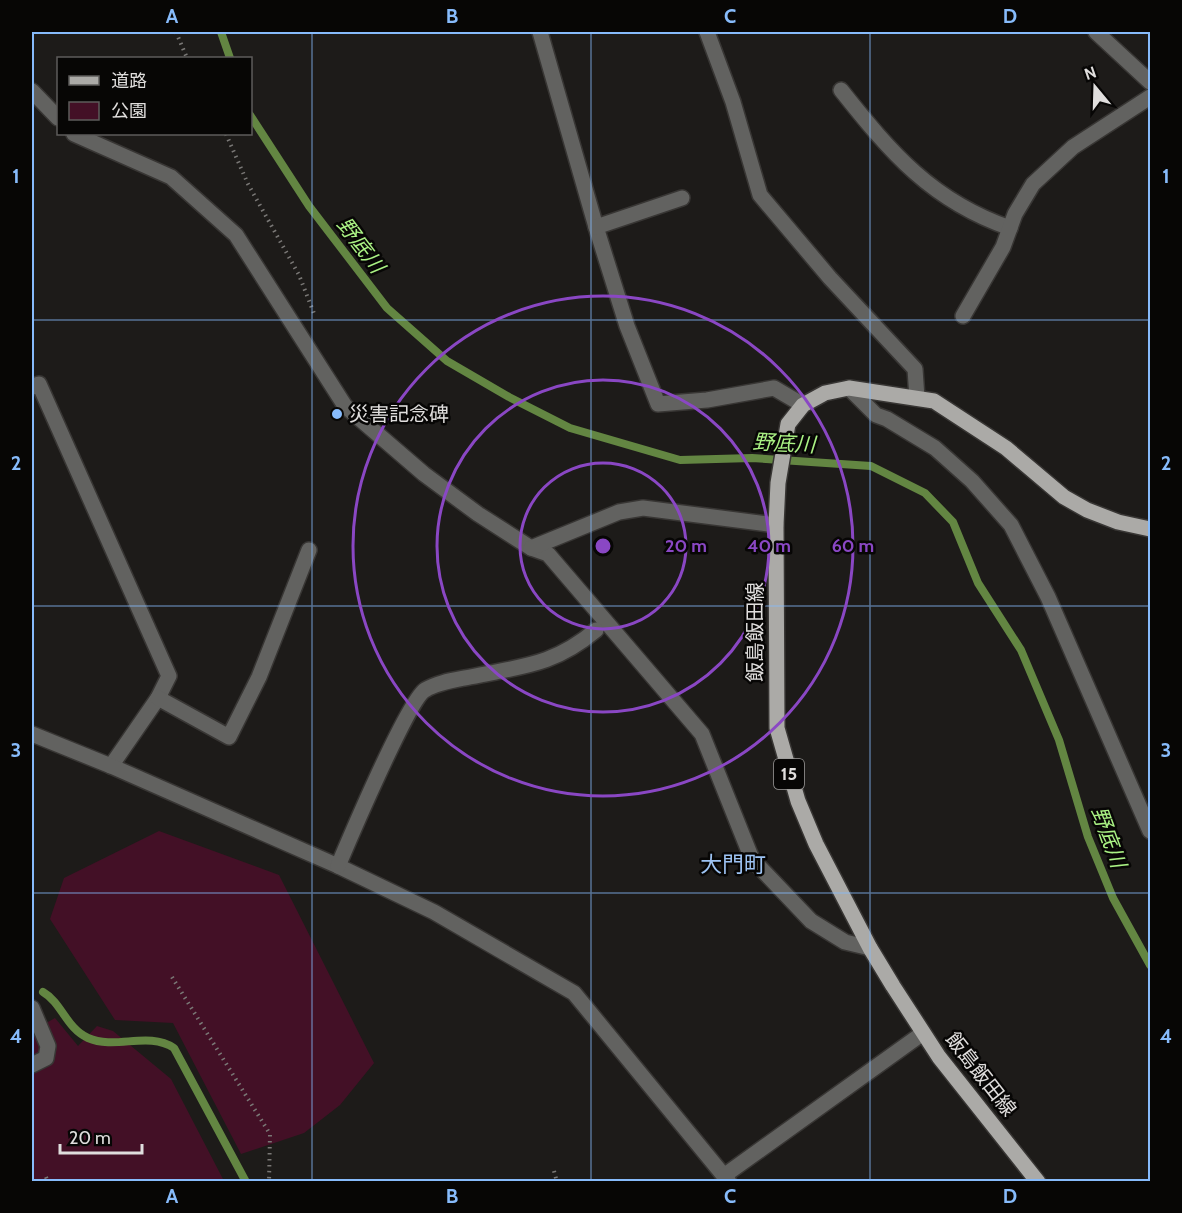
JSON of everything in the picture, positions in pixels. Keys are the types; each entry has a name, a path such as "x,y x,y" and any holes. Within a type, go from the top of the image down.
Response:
{"main road":[{"name":"飯島飯田線","path":"1038,1182 939,1057 923,1033 870,948 811,834 798,801 777,728 776,525 778,483 788,424 803,405 825,393 849,388 934,401 988,436 1064,497 1087,510 1118,522 1150,529"}],"street":[{"path":"540,32 627,326 658,404 707,400 774,388 803,405"},
{"path":"707,32 730,92 760,195 803,248 915,369 917,398"},
{"path":"1096,32 1150,82"},
{"path":"841,90 889,148 926,183 958,207 1010,228"},
{"path":"32,91 57,117"},
{"path":"963,316 1003,247 1023,199 1052,164 1089,135 1150,97"},
{"path":"76,135 171,177 236,235 345,406 424,474 478,514 531,548 548,554 608,627 702,734 752,859 811,921 845,942 870,948"},
{"path":"596,227 682,198"},
{"path":"35,385 169,676 158,698 111,766"},
{"path":"849,388 876,415 887,418 935,448 972,481 1011,525 1048,597 1150,831"},
{"path":"531,548 619,512 643,508 776,525"},
{"path":"158,698 229,737 259,677 309,550"},
{"path":"338,866 385,762 423,691 442,683 552,659 573,649 596,630"},
{"path":"32,734 111,766 338,866 434,912 574,993 727,1178 923,1033"},
{"path":"32,1008 48,1046 46,1058 32,1065"}],"path":[{"path":"176,32 187,57"},
{"path":"226,135 248,184 299,274 319,323"},
{"path":"172,977 270,1134 269,1182"},
{"path":"554,1171 557,1182"}],"green space":[{"path":"159,831 279,875 374,1063 340,1105 304,1133 241,1154 173,1023 115,1020 50,919 64,878"},
{"path":"55,1018 78,1046 97,1026 113,1031 171,1079 224,1181 32,1181 32,1031"}],"waterway":[{"name":"野底川","path":"221,32 230,57"},
{"name":"野底川","path":"252,118 309,206 387,308 447,361 509,397 570,428 680,460 752,458 871,466 925,493 953,522 978,583 1021,650 1059,740 1088,837 1113,898 1150,965"},
{"path":"43,992 55,1002 74,1028 88,1038 110,1042 154,1041 174,1048 246,1182"}],"place":[{"name":"災害記念碑","path":"337,414"}],"district":[{"name":"大門町","path":"733,864"}]}
